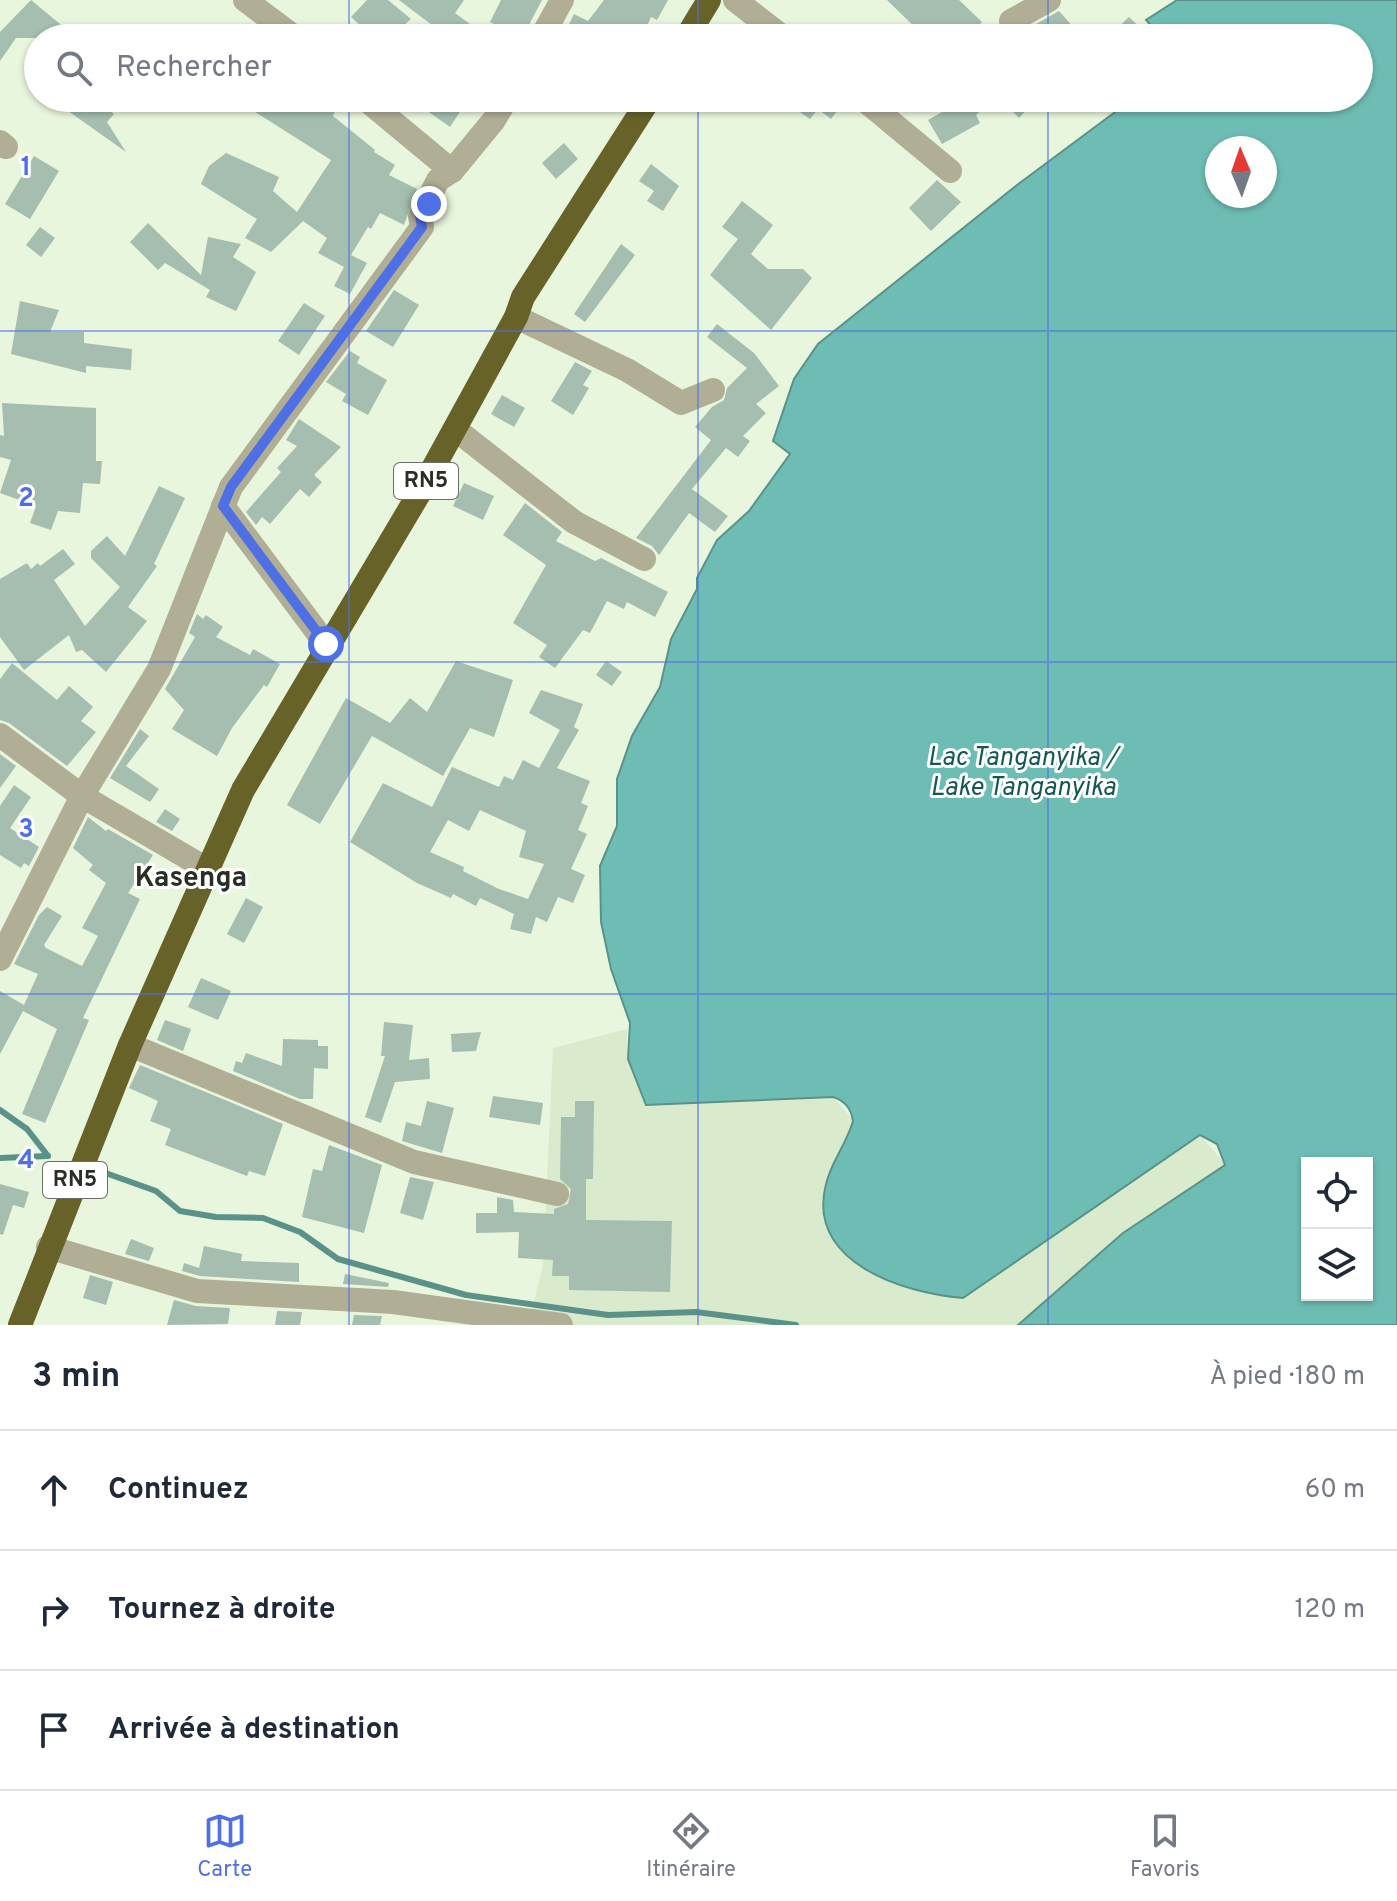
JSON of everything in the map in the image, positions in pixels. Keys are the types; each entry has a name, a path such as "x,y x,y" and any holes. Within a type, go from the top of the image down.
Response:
{"highway":[{"path":"694,24 709,0"},
{"name":"RN5","path":"20,1325 48,1247 130,1045 243,790 455,429 516,317 523,297 641,112"}],"street":[{"path":"245,0 277,24"},
{"path":"549,24 562,0"},
{"path":"735,0 766,24"},
{"path":"1011,21 1049,0"},
{"path":"381,112 452,171"},
{"path":"0,959 82,796 159,669 231,487 422,227 420,216 429,204 438,180 452,171 499,112"},
{"path":"879,112 950,171"},
{"path":"516,317 627,370 681,403 713,390"},
{"path":"455,429 574,522 644,559"},
{"path":"223,506 326,644"},
{"path":"0,735 82,796 207,869"},
{"path":"130,1045 414,1162 557,1194"},
{"path":"48,1247 197,1291 393,1302 561,1325"}],"shaded area":[{"path":"627,1029 628,1059 646,1105 833,1097 853,1120 823,1201 964,1298 1200,1135 1225,1164 1019,1325 575,1325 529,1321 543,1266 553,1048"}],"water":[{"name":"Lac Tanganyika / Lake Tanganyika","path":"1177,0 1397,0 1397,1325 1018,1325 1123,1233 1225,1165 1217,1144 1200,1135 963,1298 913,1289 864,1268 844,1253 830,1234 824,1211 828,1176 853,1121 849,1109 841,1101 833,1097 646,1105 628,1059 630,1023 611,969 601,922 600,866 617,826 617,779 632,736 660,687 671,639 697,589 697,578 717,540 749,511 790,454 773,441 794,379 818,344 1017,185 1115,112 1373,112 1373,24 1150,24 1146,20"}],"building":[{"path":"31,0 60,24 24,24 24,38 16,38 0,61 0,32"},
{"path":"367,0 388,0 411,19 405,24 359,24 351,17"},
{"path":"399,0 464,0 455,13 470,24 431,24"},
{"path":"501,0 542,0 529,24 490,22"},
{"path":"604,0 668,0 657,20 651,17 648,24 569,24 574,14 588,21"},
{"path":"887,0 959,0 982,22 980,24 912,24"},
{"path":"1059,11 1071,24 1036,24"},
{"path":"1129,17 1136,24 1122,24"},
{"path":"70,112 112,112 114,114 107,122 126,152"},
{"path":"255,112 335,112 333,116 374,152 395,165 389,175 417,189 404,225 380,213 371,229 368,227 351,255 367,263 350,294 334,286 344,267 318,253 327,238 303,221 271,252 245,238 257,219 201,184 209,166 226,153 279,177 273,191 297,212 331,160"},
{"path":"429,112 460,112 450,127"},
{"path":"800,112 816,112 810,119"},
{"path":"822,112 836,112 831,119"},
{"path":"942,112 980,112 976,115 980,123 942,144 928,120"},
{"path":"564,143 578,159 556,179 542,163"},
{"path":"34,156 59,171 30,219 5,204"},
{"path":"651,164 679,186 663,211 647,201 654,191 639,181"},
{"path":"937,180 961,202 931,231 909,208"},
{"path":"742,201 773,225 751,254 768,269 803,269 812,278 771,330 710,275 738,239 722,227"},
{"path":"148,223 201,275 208,237 241,244 233,257 256,272 236,311 206,297 210,290 165,263 158,270 130,242"},
{"path":"40,227 55,238 41,257 26,245"},
{"path":"621,244 635,255 585,322 574,314"},
{"path":"394,290 419,305 393,347 366,331"},
{"path":"20,301 59,310 50,332 84,332 84,343 132,349 131,370 86,366 86,373 11,354"},
{"path":"304,303 325,316 299,355 278,341"},
{"path":"717,324 754,353 779,386 756,404 766,413 743,436 750,441 738,457 726,448 692,489 728,516 715,532 689,513 659,555 652,546 636,538 711,440 695,427 712,407 724,400 727,388 747,368 707,337"},
{"path":"350,351 360,357 357,363 387,380 368,415 342,401 346,394 326,382"},
{"path":"575,362 592,371 583,385 589,388 573,415 551,401"},
{"path":"502,395 525,408 514,427 491,414"},
{"path":"2,403 96,408 96,461 102,461 100,484 83,483 80,513 58,511 51,530 30,523 36,506 0,493 11,460 0,457 0,435 4,436"},
{"path":"299,419 341,447 314,475 322,482 309,497 300,489 270,524 262,517 256,525 246,512 281,472 277,468 297,446 286,440"},
{"path":"464,483 494,496 483,520 453,506"},
{"path":"159,486 185,498 154,564 157,566 128,607 147,621 106,672 82,650 76,652 69,635 24,670 0,637 0,579 27,563 31,569 38,563 40,566 63,549 75,564 54,580 85,626 120,587 91,558 91,551 107,536 125,556"},
{"path":"525,503 562,532 556,541 595,561 601,558 668,592 655,617 627,602 624,609 607,601 590,633 583,630 555,668 539,657 547,645 513,623 546,565 503,535"},
{"path":"197,614 203,619 206,615 223,627 216,637 250,655 253,649 280,664 267,687 264,685 232,728 217,756 172,729 184,710 165,689 195,637 189,633"},
{"path":"456,661 513,680 494,737 470,728 443,776 372,736 320,824 287,805 346,698 390,723 410,698 427,712"},
{"path":"606,661 622,672 612,686 596,675"},
{"path":"12,663 57,700 69,686 93,707 81,721 96,732 67,766 9,723 0,720 0,679"},
{"path":"541,690 583,704 574,727 579,730 557,768 590,781 581,803 588,806 578,830 587,834 571,869 585,875 573,903 558,897 547,922 536,917 531,934 510,929 514,914 480,898 476,906 453,894 451,898 417,883 350,842 383,783 432,807 452,767 499,787 504,776 513,780 523,760 539,768 560,730 529,713","holes":["480,810 526,831 519,857 544,864 528,899 499,889 463,871 464,867 430,852 448,820 469,831"]},
{"path":"140,729 149,736 126,766 159,789 150,802 110,778"},
{"path":"0,754 16,766 0,788"},
{"path":"14,785 31,797 10,828 39,847 29,866 24,863 21,868 0,855 0,806"},
{"path":"165,809 180,819 172,831 156,822"},
{"path":"88,817 106,831 108,829 153,855 128,893 140,899 83,1018 89,1020 45,1123 22,1114 57,1029 23,1011 0,1054 0,991 24,1005 38,974 14,964 39,915 47,907 62,916 44,945 46,948 82,966 98,936 82,928 106,883 89,870 93,865 73,848"},
{"path":"246,898 263,907 244,943 227,934"},
{"path":"201,978 231,991 218,1020 188,1007"},
{"path":"165,1020 191,1029 183,1051 157,1040"},
{"path":"384,1022 413,1025 409,1060 429,1058 430,1079 395,1082 381,1123 365,1117 385,1056 381,1056"},
{"path":"481,1032 476,1051 452,1052 451,1034"},
{"path":"283,1039 318,1040 318,1046 328,1046 328,1069 314,1068 313,1099 300,1099 233,1071 236,1061 242,1063 246,1053 282,1066"},
{"path":"140,1065 283,1124 265,1176 249,1171 247,1176 165,1145 171,1129 150,1121 158,1101 129,1088"},
{"path":"493,1096 543,1103 540,1125 489,1117"},
{"path":"427,1101 454,1108 442,1153 402,1141 406,1122 421,1126"},
{"path":"575,1101 594,1101 593,1179 586,1179 586,1220 672,1221 670,1292 569,1290 569,1276 552,1276 553,1260 518,1258 519,1232 476,1233 476,1213 497,1213 497,1197 513,1200 514,1212 554,1214 554,1209 568,1204 571,1189 560,1179 561,1117 575,1117"},
{"path":"329,1145 382,1165 364,1233 302,1217 313,1169 322,1171"},
{"path":"410,1177 434,1182 423,1220 400,1213"},
{"path":"0,1184 29,1192 24,1208 13,1205 3,1235 0,1234"},
{"path":"131,1239 154,1248 149,1261 125,1254"},
{"path":"204,1246 242,1254 241,1261 299,1263 299,1282 200,1276 182,1271 184,1263 199,1268"},
{"path":"345,1274 389,1283 388,1287 343,1284"},
{"path":"90,1275 113,1282 106,1305 83,1298"},
{"path":"174,1300 196,1306 230,1308 228,1324 167,1325"},
{"path":"277,1311 302,1312 300,1325 275,1325"},
{"path":"354,1315 382,1316 380,1325 352,1325"}],"waterway":[{"path":"0,1110 27,1129 48,1156"},
{"path":"0,1158 48,1156"},
{"path":"100,1171 156,1191 180,1211 216,1217 263,1218 300,1232 338,1259 466,1295 608,1315 696,1312 796,1325"}],"district":[{"name":"Kasenga","path":"191,879"}],"route":[{"path":"326,644 223,506 231,487 422,227 420,216 429,204"}]}
